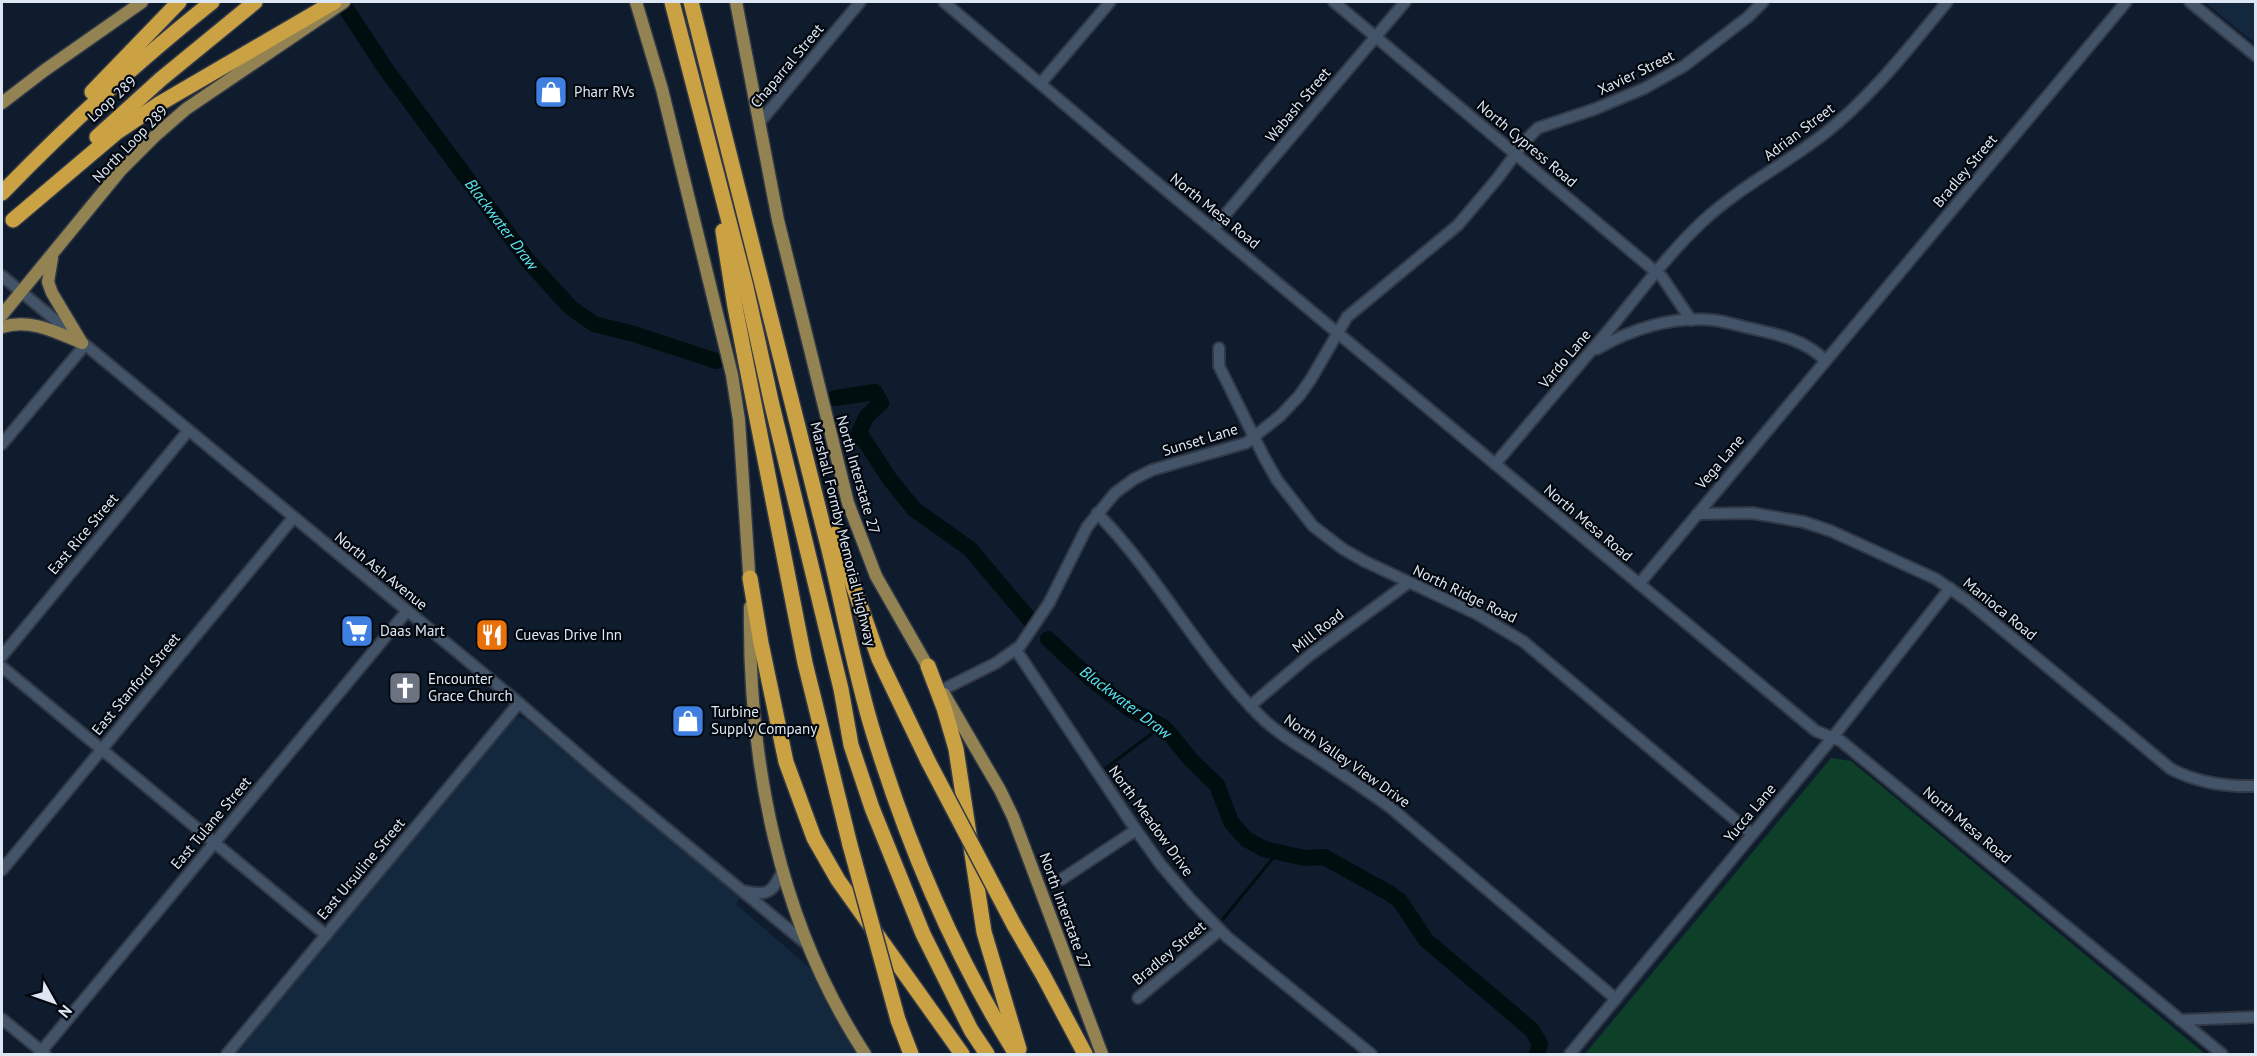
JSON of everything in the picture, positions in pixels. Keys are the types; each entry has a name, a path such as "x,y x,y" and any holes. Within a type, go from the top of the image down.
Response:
{"highway":[{"path":"24,170 62,122 179,2"},
{"name":"Loop 289","path":"2,193 104,93 212,2"},
{"name":"Loop 289","path":"2,232 97,137 141,97 255,2"},
{"path":"13,220 117,132 159,104 334,2"},
{"path":"672,2 704,122 842,688 851,745 872,808 923,934 971,1030 987,1054"},
{"name":"Marshall Formby Memorial Highway","path":"691,2 827,539 873,733 924,870 965,962 1016,1054"},
{"path":"704,122 735,307 804,663 850,845 898,1020 911,1054"},
{"path":"792,403 864,620 898,701 1084,1054"},
{"path":"750,578 786,762 814,837 838,879 962,1054"},
{"path":"928,666 956,749 984,932 1021,1054"}],"main road":[{"path":"2,103 142,2"},
{"name":"North Loop 289","path":"2,315 121,170 186,109 344,2"},
{"path":"636,2 662,89 732,375 739,420 750,578 749,658 758,753 771,829 810,947 837,1007 865,1054"},
{"name":"North Interstate 27","path":"736,2 790,272 855,524 876,576 1000,790 1013,817 1102,1054"},
{"path":"52,255 48,282 52,293 83,344"},
{"path":"2,327 19,323 32,324 83,344"}],"street":[{"name":"Chaparral Street","path":"760,122 860,2"},
{"name":"North Mesa Road","path":"944,2 1816,731 1841,741 2222,1054"},
{"path":"1041,83 1110,2"},
{"name":"North Cypress Road","path":"1334,2 1656,272 1673,291 1691,320"},
{"name":"Wabash Street","path":"1214,228 1406,2"},
{"name":"Xavier Street","path":"1515,154 1538,128 1595,109 1645,88 1684,66 1748,17 1763,2"},
{"name":"Adrian Street","path":"1656,272 1702,222 1733,196 1783,165 1825,133 1861,101 1947,2"},
{"name":"Bradley Street","path":"1825,360 2126,2"},
{"path":"2190,2 2256,56"},
{"name":"Sunset Lane","path":"942,690 996,663 1016,650 1049,603 1081,536 1115,493 1134,478 1152,470 1232,448 1256,436 1299,396 1338,332 1356,308 1458,225 1515,154"},
{"name":"Vardo Lane","path":"1495,464 1656,272"},
{"name":"North Ash Avenue","path":"4,278 519,703 810,947"},
{"path":"1590,353 1617,337 1642,328 1691,320 1715,320 1783,336 1812,348 1825,360"},
{"path":"2,444 83,344"},
{"name":"North Ridge Road","path":"1219,348 1219,366 1277,480 1313,526 1343,549 1408,583 1477,614 1524,642 1752,834"},
{"name":"Vega Lane","path":"1639,584 1825,360"},
{"name":"East Rice Street","path":"2,656 188,431"},
{"name":"North Valley View Drive","path":"1097,513 1120,536 1209,656 1250,706 1278,731 1391,808 1616,999"},
{"name":"Manioca Road","path":"1697,514 1752,513 1804,522 1868,547 1919,571 1950,588 2171,769 2204,783 2256,786"},
{"name":"East Stanford Street","path":"2,870 293,518"},
{"name":"Mill Road","path":"1250,706 1310,655 1408,583"},
{"name":"Yucca Lane","path":"1570,1054 1833,736 1950,588"},
{"name":"East Tulane Street","path":"41,1054 407,611"},
{"name":"North Meadow Drive","path":"1016,650 1161,865 1220,930 1371,1054"},
{"path":"2,667 326,935"},
{"name":"East Ursuline Street","path":"227,1054 519,703"},
{"path":"1062,879 1136,830"},
{"path":"741,890 757,894 766,893 778,882 783,870"},
{"name":"Bradley Street","path":"1138,998 1220,930"},
{"path":"2180,1020 2256,1017"},
{"path":"2,1019 41,1054"}],"shaded area":[{"path":"2205,2 2255,2 2255,41 2250,39"},
{"path":"519,717 527,720 741,897 736,904 813,971 863,1054 235,1054 512,720"}],"green space":[{"path":"1831,758 1851,761 2205,1054 1585,1054"}],"waterway":[{"name":"Blackwater Draw","path":"347,10 385,68 529,262 571,308 594,324 634,334 716,361"},
{"name":"Blackwater Draw","path":"835,398 875,392 881,403 867,416 859,432 889,478 914,509 970,549 1030,620"},
{"name":"Blackwater Draw","path":"1048,639 1092,680 1131,710 1162,726 1171,735 1190,759 1217,785 1231,822 1246,839 1264,849 1305,858 1324,857 1400,901 1426,940 1532,1030 1540,1044 1537,1054"},
{"path":"1106,768 1162,726"},
{"path":"1223,919 1278,852"}],"place":[{"name":"Pharr RVs","path":"551,92"},
{"name":"Daas Mart","path":"357,631"},
{"name":"Cuevas Drive Inn","path":"492,635"},
{"name":"Encounter Grace Church","path":"405,688"},
{"name":"Turbine Supply Company","path":"688,721"}]}
